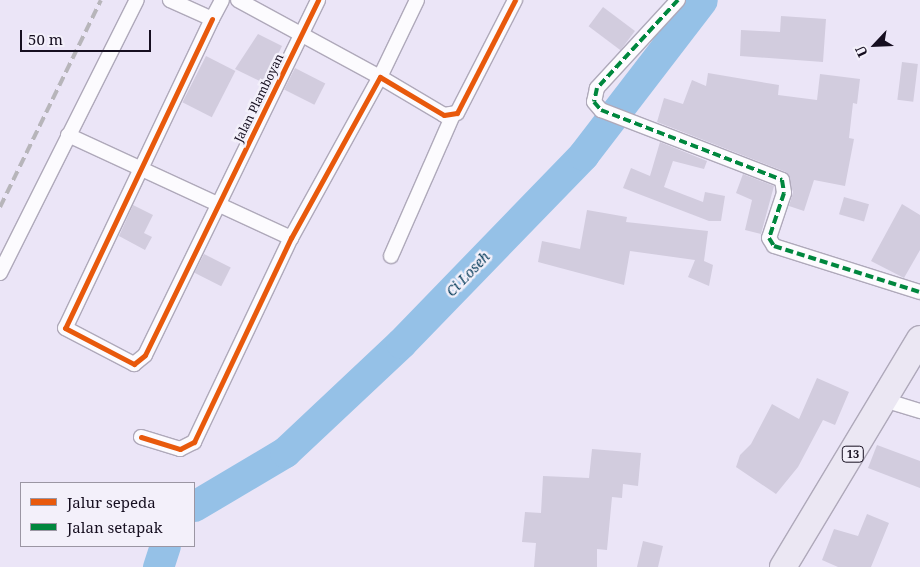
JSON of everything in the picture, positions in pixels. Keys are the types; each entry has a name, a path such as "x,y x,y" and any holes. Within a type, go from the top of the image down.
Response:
{"highway":[{"name":"13","path":"783,567 920,339"}],"street":[{"path":"0,273 137,0"},
{"path":"170,0 212,19"},
{"path":"141,168 222,0"},
{"path":"238,0 380,77 444,116 452,115"},
{"name":"Jalan Plamboyan","path":"141,168 65,328 134,364 145,355 318,0"},
{"path":"140,436 180,449 194,442 290,238 380,77 417,0"},
{"path":"391,256 452,115 466,100 515,0"},
{"path":"678,0 597,88 592,98 601,110 644,125 782,180 784,193 769,238 774,246 920,292"},
{"path":"68,135 290,238"},
{"path":"884,400 920,411"}],"building":[{"path":"603,7 635,31 621,50 589,26"},
{"path":"781,16 826,19 823,62 740,56 741,30 780,32"},
{"path":"258,34 282,46 264,83 235,69"},
{"path":"206,56 235,71 212,117 182,102"},
{"path":"902,62 918,64 913,102 897,100"},
{"path":"295,68 325,83 314,105 284,89"},
{"path":"708,73 779,85 778,95 817,100 820,74 860,79 857,104 853,103 849,138 854,139 845,186 814,180 804,211 789,206 793,192 786,172 657,122 664,98 683,104 692,80 706,86"},
{"path":"660,142 707,161 704,169 673,161 664,187 703,202 705,192 725,196 721,221 709,221 623,188 631,168 650,176"},
{"path":"743,174 774,186 761,234 745,230 752,200 736,193"},
{"path":"844,197 869,204 864,221 839,214"},
{"path":"902,204 920,215 920,250 904,278 871,261"},
{"path":"133,205 153,215 144,233 152,237 145,250 119,236"},
{"path":"587,210 627,217 626,222 708,231 704,261 713,265 709,286 688,277 695,260 630,251 624,285 538,262 542,241 580,249"},
{"path":"204,254 231,268 221,286 194,273"},
{"path":"817,378 849,392 835,425 823,420 798,467 776,494 736,467 740,455 751,444 772,404 799,419"},
{"path":"877,445 920,461 920,488 868,468"},
{"path":"592,449 641,453 638,486 623,484 622,498 612,497 607,550 597,549 597,567 534,567 536,543 522,542 525,512 541,513 543,476 589,478"},
{"path":"867,514 889,523 871,567 838,567 822,560 834,529 858,536"},
{"path":"643,541 663,546 658,567 637,567"}],"waterway":[{"name":"Ci Loseh","path":"195,505 285,452 401,343 583,155 702,0"},
{"name":"Ci Loseh","path":"158,567 165,547"}],"railway":[{"path":"0,207 101,0"}],"marked path":[{"path":"678,0 597,88 594,102 601,110 782,180 784,193 769,238 774,246 920,292"}],"cycle path":[{"path":"212,19 65,328 134,364 145,355 318,0"},
{"path":"141,437 180,449 194,442 291,238 380,77 444,115 457,113 515,0"}]}
